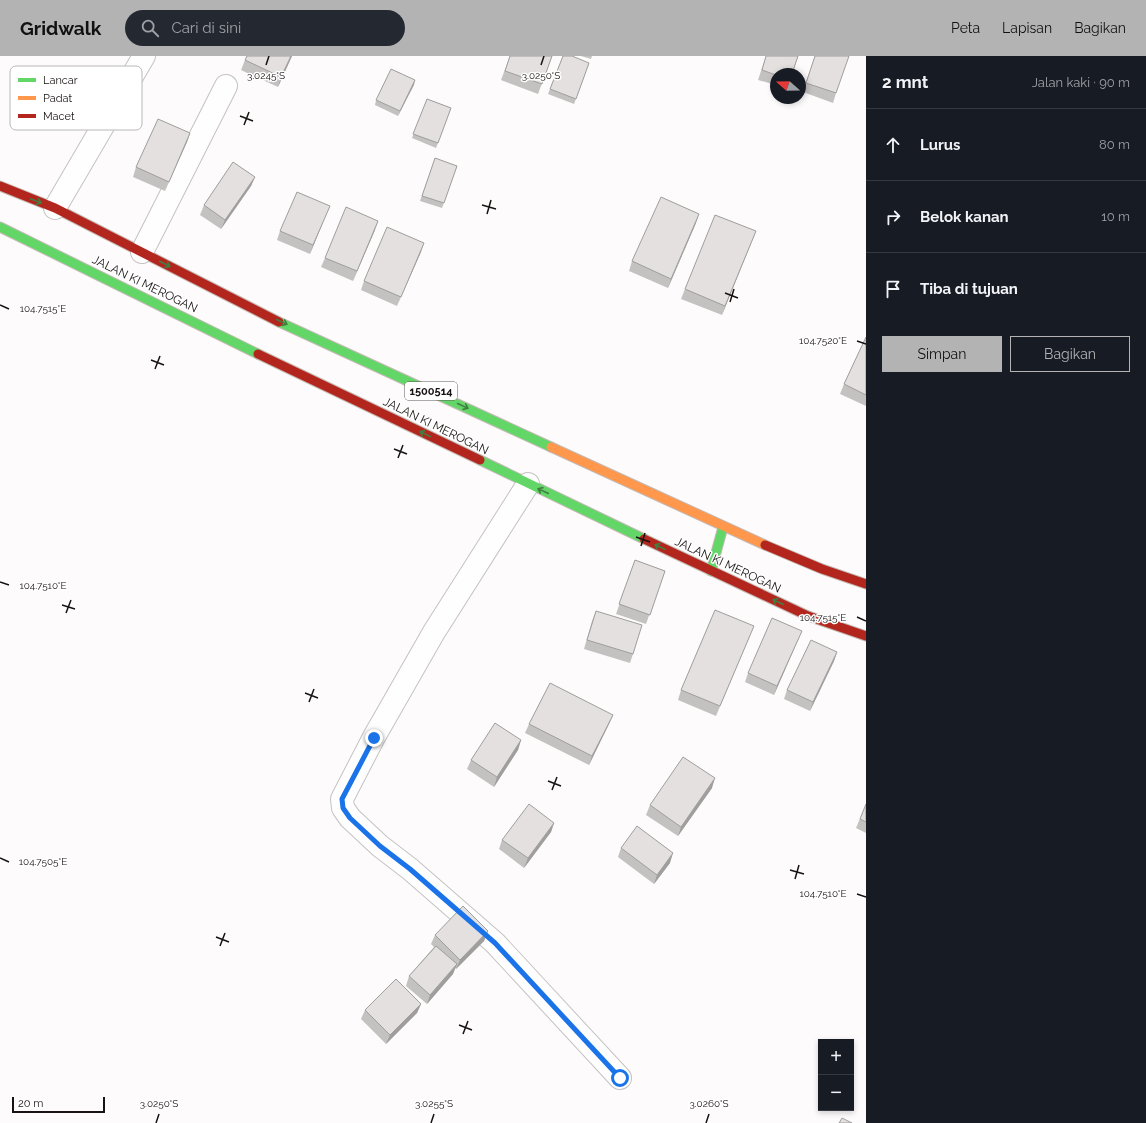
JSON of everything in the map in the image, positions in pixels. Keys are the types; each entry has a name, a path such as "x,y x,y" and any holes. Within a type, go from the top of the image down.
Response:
{"highway":[{"name":"1500514","path":"0,186 55,208 269,316 723,527 822,569 866,584"},
{"name":"JALAN KI MEROGAN","path":"0,227 528,484 711,571 808,616 866,636"},
{"path":"711,571 723,527"}],"street":[{"path":"138,66 144,56"},
{"path":"142,252 226,86"},
{"path":"55,208 101,130"},
{"path":"528,484 434,632 374,738 342,799 343,808 350,818 380,846 410,869 495,943 620,1078"}],"building":[{"path":"247,56 291,56 281,77 245,60"},
{"path":"510,56 552,56 542,84 505,71"},
{"path":"563,56 572,56 589,63 576,99 550,89"},
{"path":"766,56 798,56 794,68 770,68 770,73 762,70"},
{"path":"815,56 849,56 836,93 806,83"},
{"path":"391,69 415,80 400,111 376,100"},
{"path":"427,99 451,108 438,143 413,134"},
{"path":"158,119 190,133 169,182 136,167"},
{"path":"435,158 457,166 444,203 422,196"},
{"path":"233,162 255,177 225,220 204,205"},
{"path":"297,192 330,206 313,245 280,231"},
{"path":"661,197 699,214 671,279 632,261"},
{"path":"346,207 378,221 357,271 325,258"},
{"path":"715,215 756,231 725,306 685,289"},
{"path":"387,227 424,243 401,297 364,281"},
{"path":"866,337 866,395 844,384"},
{"path":"635,560 665,571 650,615 619,604"},
{"path":"715,610 754,626 720,706 681,690"},
{"path":"596,611 642,625 633,654 587,640"},
{"path":"772,618 802,631 777,686 748,673"},
{"path":"811,640 837,652 813,702 787,690"},
{"path":"550,683 613,715 592,756 529,724"},
{"path":"495,723 521,740 497,777 471,760"},
{"path":"683,757 715,778 681,827 650,805"},
{"path":"529,804 554,823 528,858 502,840"},
{"path":"866,804 866,822 860,819"},
{"path":"637,826 673,853 657,875 621,848"},
{"path":"463,906 488,931 460,960 435,935"},
{"path":"436,946 457,964 430,995 409,976"},
{"path":"396,979 421,1004 390,1035 365,1010"},
{"path":"842,1118 852,1123 839,1123"}],"traffic: fast":[{"path":"0,227 258,354"},
{"path":"279,322 551,447"},
{"path":"480,460 644,539"},
{"path":"711,571 723,527"}],"traffic: slow":[{"path":"551,447 765,545"}],"traffic: jam":[{"path":"0,186 55,208 279,322"},
{"path":"258,354 480,460"},
{"path":"644,539 808,616 866,636"},
{"path":"765,545 822,569 866,584"}],"route":[{"path":"374,738 342,799 343,808 350,818 380,846 410,869 495,943 620,1078"}]}
